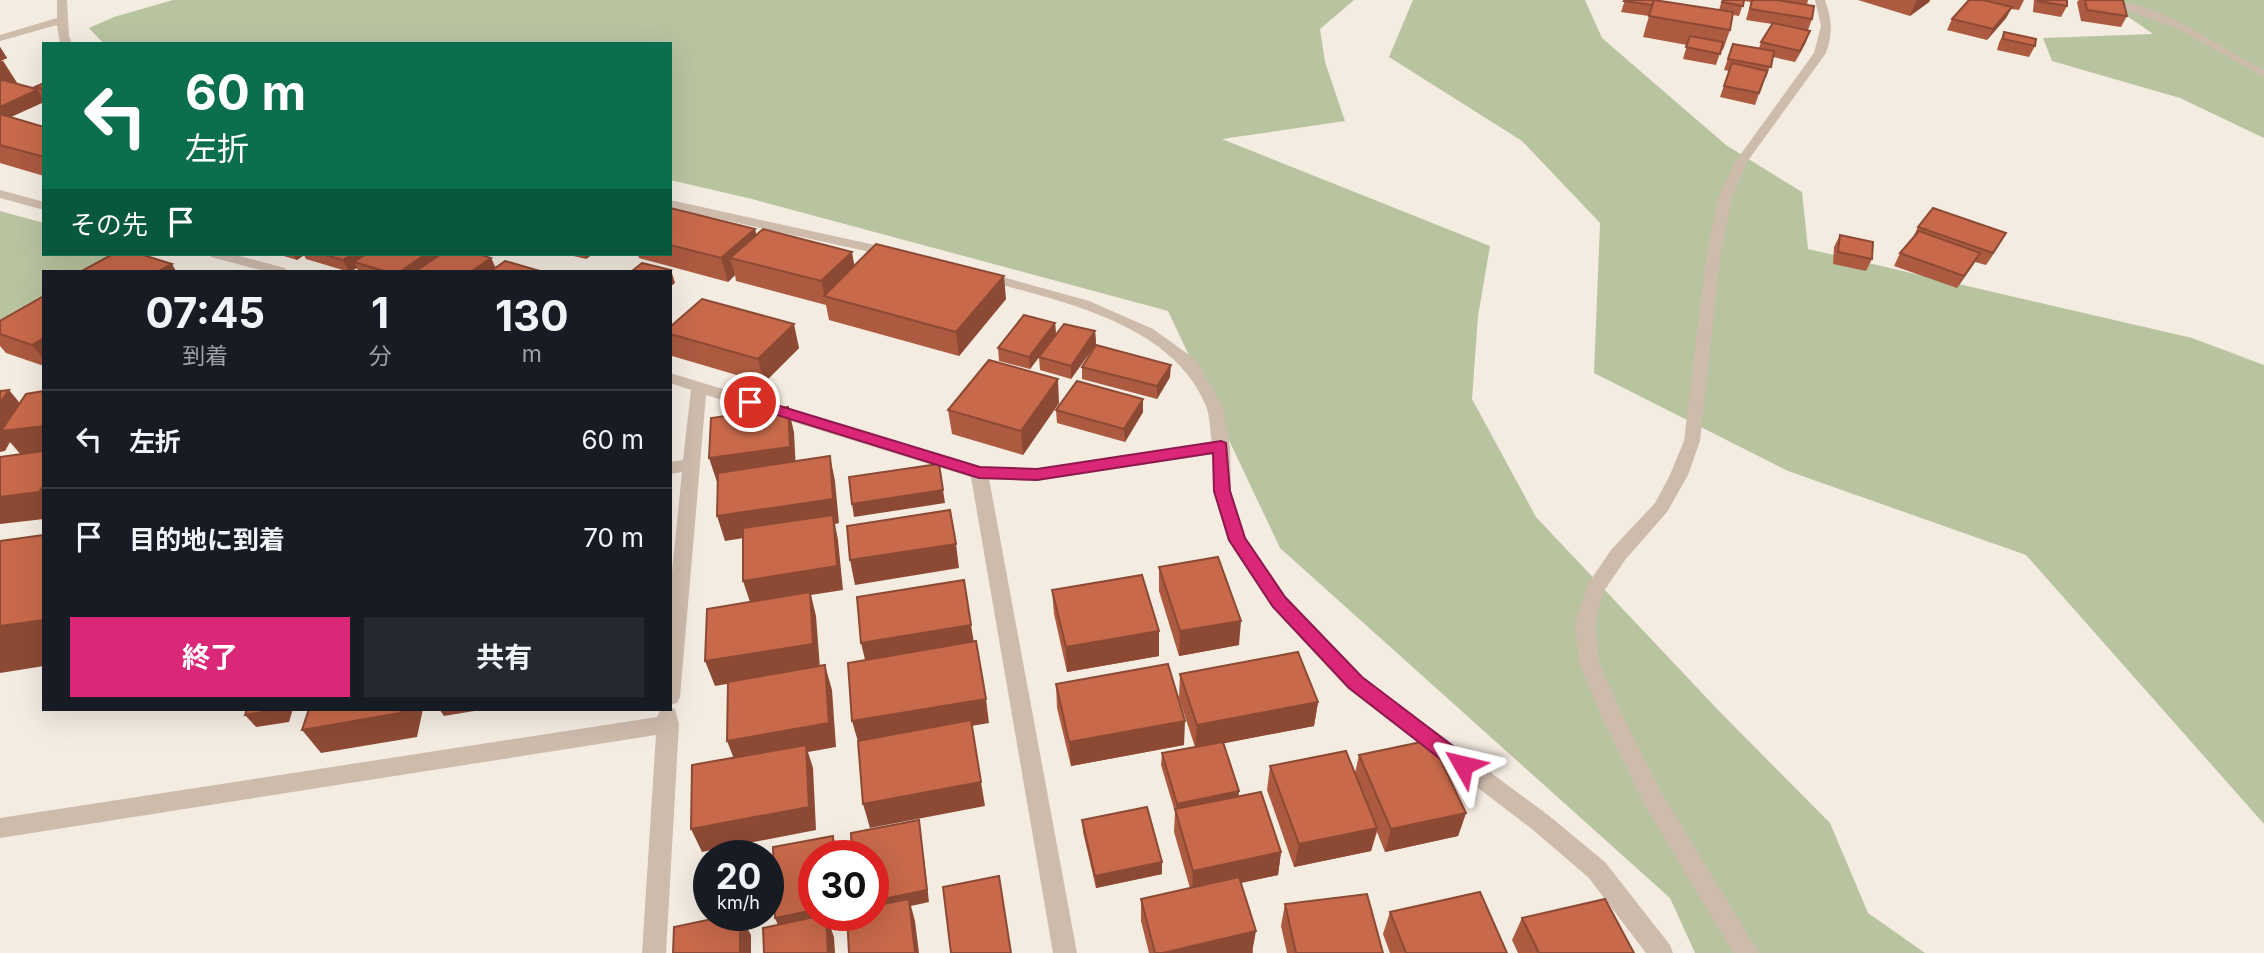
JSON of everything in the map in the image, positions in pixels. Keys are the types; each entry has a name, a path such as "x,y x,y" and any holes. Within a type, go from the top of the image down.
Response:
{"street":[{"path":"62,0 66,42"},
{"path":"1747,953 1652,797 1613,718 1589,662 1585,623 1595,589 1618,555 1661,507 1679,475 1692,441 1713,258 1725,198 1741,162 1819,53 1828,34 1827,18 1820,0"},
{"path":"2104,0 2162,18 2194,32 2234,59 2264,74"},
{"path":"0,38 63,20"},
{"path":"0,194 42,205"},
{"path":"672,204 914,258"},
{"path":"224,256 276,270"},
{"path":"964,271 1084,304 1148,332 1190,364 1215,407 1221,447 1222,491 1237,540 1279,602 1355,683 1540,822 1597,870 1661,953"},
{"path":"672,379 979,473 1037,475 1221,447"},
{"path":"672,676 699,386"},
{"path":"672,468 692,465"},
{"path":"979,473 1065,953"},
{"path":"0,828 668,716 654,953"}],"green space":[{"path":"173,0 1354,0 1320,29 1325,62 1345,121 1222,139 1490,246 1478,316 1472,399 1536,517 1719,711 1830,823 1868,913 1925,953 1695,953 1670,898 1280,548 1168,311 752,199 672,180 672,42 102,42 89,28 114,17"},
{"path":"1413,0 1585,0 1602,38 1726,145 1802,192 1808,249 2192,338 2264,365 2264,824 2026,555 1788,471 1594,373 1600,223 1522,141 1389,57"},
{"path":"2104,0 2264,0 2264,138 2180,98 2052,61 2043,38 2153,34"},
{"path":"0,211 42,222 42,256 124,256 98,270 42,270 42,301 0,324"}],"building":[{"path":"1625,0 1654,0 1652,5"},
{"path":"1654,0 1733,12 1730,30 1649,16"},
{"path":"1744,0 1743,6 1722,2"},
{"path":"1752,0 1777,0 1814,6 1812,19 1750,9"},
{"path":"1969,0 1983,0 2012,7 1993,29 1952,19"},
{"path":"2067,0 2067,6 2038,1"},
{"path":"2085,0 2123,0 2127,16 2087,10"},
{"path":"1773,23 1810,31 1800,51 1761,42"},
{"path":"2004,32 2036,39 2035,46 2003,39"},
{"path":"1690,36 1723,42 1720,54 1686,47"},
{"path":"1733,44 1774,51 1771,67 1728,59"},
{"path":"1732,63 1767,71 1759,93 1724,86"},
{"path":"0,81 37,90 0,107"},
{"path":"0,114 42,126 42,156 0,145"},
{"path":"672,208 755,229 721,258 672,246"},
{"path":"1933,208 2006,233 1993,253 1918,227"},
{"path":"763,229 852,252 821,281 730,258"},
{"path":"1919,231 1980,253 1964,276 1900,253"},
{"path":"1840,235 1873,242 1872,259 1838,252"},
{"path":"876,244 1004,276 956,332 824,296"},
{"path":"109,256 146,256 172,264 161,270 84,270"},
{"path":"329,256 350,256 343,260"},
{"path":"363,256 423,256 402,270 381,270 354,262"},
{"path":"438,256 491,258 473,270 417,270"},
{"path":"505,261 536,270 492,270"},
{"path":"642,263 671,270 633,270"},
{"path":"42,297 42,339 32,345 0,334 0,321"},
{"path":"702,299 794,324 758,359 672,335 672,325"},
{"path":"1024,315 1055,323 1029,357 998,348"},
{"path":"1064,324 1095,331 1071,366 1039,357"},
{"path":"1096,345 1171,365 1157,386 1082,367"},
{"path":"989,360 1058,379 1021,431 948,410"},
{"path":"1077,381 1143,399 1124,429 1056,410"},
{"path":"9,390 0,403 0,391"},
{"path":"42,391 42,426 1,431 26,394"},
{"path":"788,407 790,447 709,458 711,418"},
{"path":"42,451 42,487 39,492 0,497 0,457"},
{"path":"830,456 833,499 717,516 718,473"},
{"path":"939,464 943,490 852,504 849,477"},
{"path":"950,510 956,544 850,560 847,526"},
{"path":"833,515 837,566 743,581 743,528"},
{"path":"42,535 42,620 0,626 0,541"},
{"path":"1218,557 1241,621 1180,631 1159,567"},
{"path":"1142,575 1159,631 1066,647 1052,590"},
{"path":"964,580 971,625 861,643 857,597"},
{"path":"810,592 813,644 705,661 707,609"},
{"path":"976,641 986,699 852,721 848,663"},
{"path":"1298,652 1318,702 1197,725 1180,674"},
{"path":"1168,664 1185,721 1069,742 1056,684"},
{"path":"825,665 829,723 727,741 728,682"},
{"path":"246,711 268,711 245,715"},
{"path":"308,711 400,711 400,713 302,730"},
{"path":"971,720 981,782 863,804 858,741"},
{"path":"1431,740 1466,813 1391,829 1359,755"},
{"path":"1223,742 1239,791 1177,804 1162,753"},
{"path":"806,745 809,807 691,829 692,765"},
{"path":"1346,751 1377,828 1299,844 1270,766"},
{"path":"1261,792 1281,852 1193,871 1175,809"},
{"path":"1147,807 1162,862 1095,876 1082,820"},
{"path":"919,820 927,890 889,898 889,840 851,840 851,833"},
{"path":"833,836 833,840 811,840"},
{"path":"798,842 798,913 784,916 784,845"},
{"path":"999,876 1011,953 951,953 943,887"},
{"path":"1239,877 1256,931 1155,953 1141,899"},
{"path":"1480,892 1507,953 1406,953 1390,912"},
{"path":"1367,894 1383,953 1296,953 1285,904"},
{"path":"909,899 915,953 849,953 848,931 889,931 889,903"},
{"path":"1605,899 1634,953 1539,953 1522,918"},
{"path":"798,920 798,931 827,931 828,953 764,953 763,931 784,931 784,923"},
{"path":"693,923 693,931 740,931 740,953 673,953 674,927"}],"route":[{"path":"750,402 979,473 1037,475 1221,447 1222,491 1237,540 1279,602 1355,683 1463,765"}]}
